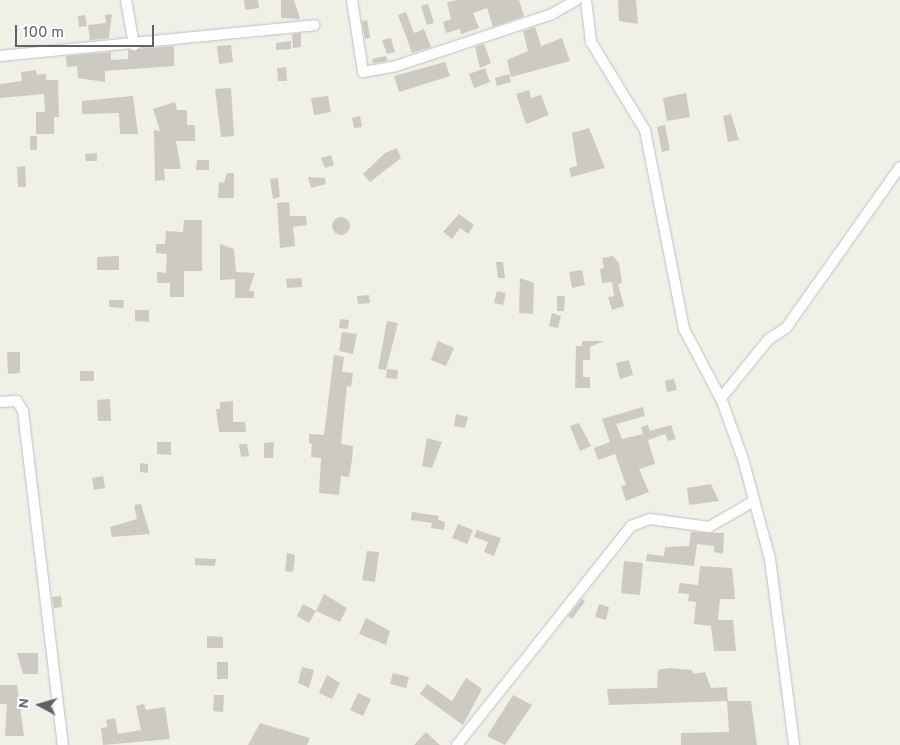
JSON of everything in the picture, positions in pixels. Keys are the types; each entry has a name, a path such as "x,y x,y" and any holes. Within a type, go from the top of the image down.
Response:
{"street":[{"path":"126,0 134,45"},
{"path":"352,0 363,72 396,66 552,14 576,0"},
{"path":"586,0 591,42 645,130 684,329 721,398 770,558 794,745"},
{"path":"0,56 134,45 314,25"},
{"path":"721,398 769,340 786,328 900,167"},
{"path":"0,402 17,401 23,411 63,745"},
{"path":"459,744 631,526 650,519 709,527 754,501"}],"building":[{"path":"244,0 258,0 259,8 245,10"},
{"path":"281,0 294,0 300,19 281,18"},
{"path":"458,0 519,0 524,16 493,27 487,8 473,13 479,28 461,34 460,29 446,33 443,22 451,19 447,2"},
{"path":"618,0 636,0 638,24 619,21"},
{"path":"428,4 434,23 427,25 421,6"},
{"path":"406,12 414,33 424,29 431,47 412,53 398,15"},
{"path":"112,14 109,38 90,40 88,25 106,23 105,15"},
{"path":"85,15 87,26 79,27 78,16"},
{"path":"367,20 370,38 365,39 362,21"},
{"path":"535,27 541,46 562,38 570,61 511,77 507,60 528,51 523,31"},
{"path":"301,33 301,47 293,48 292,34"},
{"path":"391,38 395,52 387,54 382,40"},
{"path":"291,41 291,49 276,50 276,43"},
{"path":"484,44 491,63 480,68 475,47"},
{"path":"231,45 233,62 219,64 217,46"},
{"path":"174,46 174,66 105,71 105,82 78,78 77,66 67,67 66,56 111,52 111,60 128,59 128,50"},
{"path":"386,56 387,61 373,63 372,59"},
{"path":"445,62 450,76 399,92 394,76"},
{"path":"286,67 287,81 278,81 277,68"},
{"path":"485,68 490,82 474,88 469,74"},
{"path":"36,70 37,75 46,74 46,80 58,80 59,117 54,117 54,134 36,134 36,112 45,112 44,94 0,98 0,84 22,81 21,72"},
{"path":"509,74 511,82 497,86 495,78"},
{"path":"231,88 234,136 221,137 215,89"},
{"path":"529,90 531,98 541,95 549,115 526,124 516,94"},
{"path":"686,93 690,117 667,121 663,98"},
{"path":"133,96 138,134 120,134 119,113 82,114 82,101"},
{"path":"328,96 331,112 314,115 311,98"},
{"path":"175,102 177,110 187,110 187,125 195,125 195,141 176,141 181,169 164,169 165,180 155,181 154,130 160,131 153,109"},
{"path":"731,114 739,140 728,142 723,116"},
{"path":"360,116 362,127 354,128 352,118"},
{"path":"665,125 670,150 662,152 657,127"},
{"path":"589,128 605,168 571,177 569,168 577,166 572,133"},
{"path":"30,136 37,136 37,150 30,150"},
{"path":"397,148 401,158 370,182 363,174 385,153"},
{"path":"97,153 97,161 86,161 85,154"},
{"path":"331,155 334,165 325,168 321,158"},
{"path":"197,160 209,160 209,170 196,170"},
{"path":"25,166 26,187 18,187 17,167"},
{"path":"227,173 234,173 234,198 218,198 219,182 224,183"},
{"path":"308,177 325,178 326,184 311,188"},
{"path":"278,178 280,197 273,199 270,179"},
{"path":"289,202 290,216 306,216 307,225 293,227 295,246 280,248 277,203"},
{"path":"459,214 474,225 468,234 460,228 452,239 443,232"},
{"path":"341,217 347,220 350,226 347,232 341,235 335,232 332,226 335,220"},
{"path":"184,220 202,220 202,271 184,271 184,297 170,297 170,283 157,283 157,272 166,273 167,254 156,253 156,244 165,244 166,231 183,232"},
{"path":"220,244 234,249 236,272 255,273 249,291 254,291 254,298 235,298 235,279 220,280"},
{"path":"119,256 119,270 97,270 97,257"},
{"path":"613,256 619,263 622,283 618,284 624,306 612,310 608,297 614,296 612,282 602,283 600,269 604,268 602,258"},
{"path":"496,262 503,262 505,278 498,278"},
{"path":"582,270 585,285 572,288 569,272"},
{"path":"302,278 302,287 287,288 286,279"},
{"path":"520,278 534,283 533,314 519,313"},
{"path":"497,291 506,293 503,305 494,303"},
{"path":"369,295 370,303 358,304 357,296"},
{"path":"557,296 565,296 564,311 557,311"},
{"path":"109,300 124,300 123,308 109,307"},
{"path":"135,310 149,310 149,322 135,321"},
{"path":"552,313 561,316 558,328 549,326"},
{"path":"340,319 349,320 348,329 339,328"},
{"path":"387,321 398,323 386,370 378,369"},
{"path":"342,332 357,334 353,354 339,351"},
{"path":"438,341 454,348 446,366 431,360"},
{"path":"582,341 604,341 590,347 590,360 583,360 583,377 590,377 590,388 575,388 576,346 582,346"},
{"path":"7,352 20,352 20,373 8,374"},
{"path":"334,355 344,357 342,372 353,373 351,387 347,386 341,444 353,446 352,460 349,477 341,476 339,495 319,493 321,458 311,457 312,444 309,443 309,434 324,435"},
{"path":"629,360 633,375 620,379 616,363"},
{"path":"387,369 398,370 397,379 386,378"},
{"path":"80,371 94,371 94,381 80,381"},
{"path":"674,379 677,390 667,392 665,381"},
{"path":"110,399 111,421 98,421 97,400"},
{"path":"233,401 233,422 245,422 246,432 219,432 216,409 220,409 220,402"},
{"path":"643,407 645,416 616,424 622,439 643,434 641,427 648,425 650,431 671,425 676,439 668,441 665,434 648,440 655,464 639,469 649,492 626,501 621,486 626,485 615,454 598,460 594,448 610,442 602,419"},
{"path":"456,414 468,417 465,428 454,426"},
{"path":"579,423 591,446 580,451 570,426"},
{"path":"427,438 442,442 432,468 422,466"},
{"path":"157,442 171,442 171,455 157,454"},
{"path":"274,442 273,458 264,458 264,443"},
{"path":"239,444 247,444 249,456 241,457"},
{"path":"140,463 148,464 148,473 140,472"},
{"path":"103,476 105,488 94,490 92,478"},
{"path":"711,484 719,501 689,505 687,488"},
{"path":"141,504 150,534 112,537 110,527 137,519 134,505"},
{"path":"412,512 439,516 438,520 445,522 444,530 431,528 432,523 411,520"},
{"path":"458,524 473,530 467,544 452,538"},
{"path":"477,530 501,538 494,556 484,552 488,542 474,537"},
{"path":"691,532 724,533 723,554 714,552 714,546 697,544 694,566 646,561 647,554 664,556 665,547 689,546"},
{"path":"367,551 379,552 375,582 362,580"},
{"path":"287,553 295,555 293,572 285,571"},
{"path":"195,558 216,559 215,566 195,565"},
{"path":"624,561 643,563 640,595 621,593"},
{"path":"700,566 732,568 735,599 720,599 718,620 733,620 736,651 714,651 711,626 694,624 696,602 688,601 689,594 678,593 680,583 698,585"},
{"path":"324,594 347,608 340,622 316,611"},
{"path":"61,596 62,607 54,608 52,597"},
{"path":"582,599 585,601 572,619 568,616"},
{"path":"303,604 316,611 309,623 297,616"},
{"path":"599,604 609,607 606,620 595,617"},
{"path":"366,618 390,631 386,645 359,634"},
{"path":"207,636 223,637 223,648 207,648"},
{"path":"17,653 38,653 38,674 23,674"},
{"path":"217,662 228,662 228,679 217,679"},
{"path":"302,667 314,670 309,688 298,683"},
{"path":"669,668 692,670 693,674 705,672 711,688 727,687 728,701 609,705 607,689 657,688 658,670"},
{"path":"393,673 409,677 406,688 390,684"},
{"path":"327,675 340,683 332,699 319,693"},
{"path":"466,678 482,689 463,725 420,694 427,684 452,701"},
{"path":"0,685 17,685 24,736 5,736 7,704 0,704"},
{"path":"358,693 371,699 363,716 350,710"},
{"path":"214,695 224,695 223,712 213,711"},
{"path":"513,695 532,705 505,745 487,736"},
{"path":"727,701 751,701 757,745 681,745 681,733 729,732"},
{"path":"144,704 146,710 165,707 170,739 103,745 101,728 107,727 106,720 115,718 118,734 141,730 136,706"},
{"path":"260,723 310,738 307,745 248,745"},
{"path":"426,732 429,735 440,745 414,745"}]}
